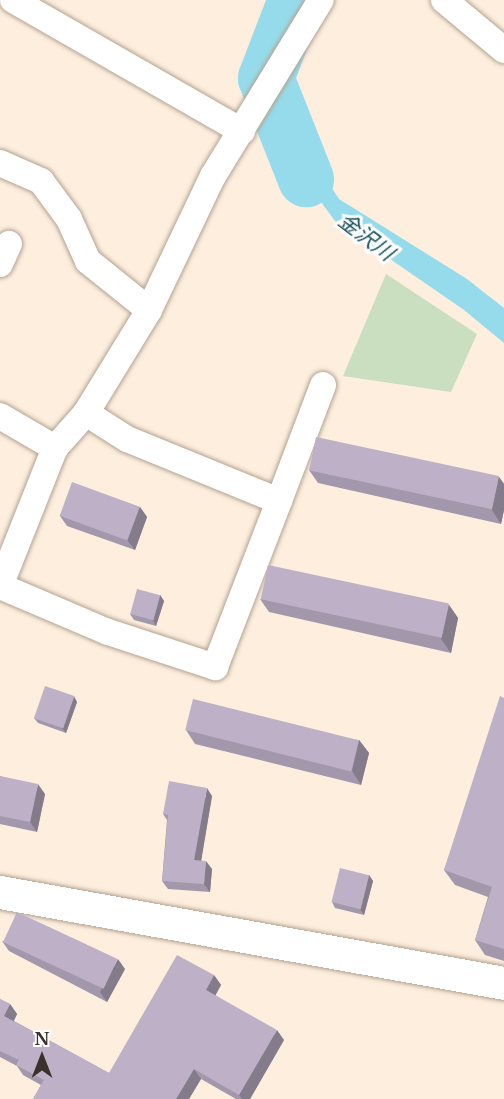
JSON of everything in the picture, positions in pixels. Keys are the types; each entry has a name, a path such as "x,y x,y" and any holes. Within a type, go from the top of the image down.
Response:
{"street":[{"path":"13,0 242,131"},
{"path":"321,0 213,176 149,310 87,413 55,448 0,586 108,632 215,667 323,385"},
{"path":"444,0 504,50"},
{"path":"0,163 41,182 69,219 88,261 149,310"},
{"path":"87,413 137,443 279,501"},
{"path":"0,416 55,448"},
{"path":"0,892 504,983"}],"green space":[{"path":"386,274 477,334 451,392 343,376"}],"water":[{"path":"284,0 304,0 279,53 262,77 258,58"},
{"path":"286,96 311,156 339,199 467,279 504,308 504,343 464,310 335,221 299,172 272,116"}],"building":[{"path":"316,437 499,476 492,509 309,470"},
{"path":"72,482 140,507 127,540 60,516"},
{"path":"268,565 449,603 442,638 261,599"},
{"path":"137,589 160,595 153,620 130,614"},
{"path":"45,686 74,696 63,728 34,718"},
{"path":"500,696 504,698 504,949 475,940 492,887 444,870"},
{"path":"193,699 359,740 351,771 185,730"},
{"path":"0,776 38,784 30,822 0,816"},
{"path":"169,781 207,788 194,860 206,861 204,884 162,881 168,815 163,814"},
{"path":"340,868 369,875 361,909 332,902"},
{"path":"17,912 118,959 104,989 3,942"},
{"path":"177,955 214,975 206,990 277,1030 239,1095 194,1069 176,1099 33,1099 44,1080 16,1065 19,1060 0,1051 0,999 10,1004 4,1016 109,1073"}],"waterway":[{"name":"金沢川","path":"296,0 266,78 306,179"}]}
